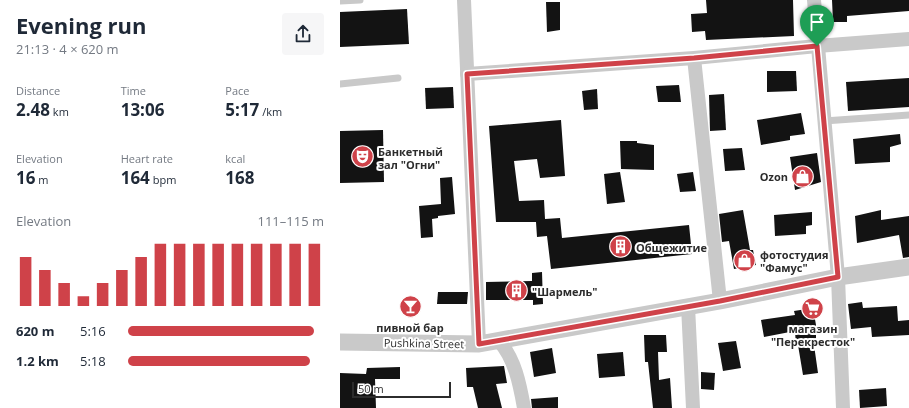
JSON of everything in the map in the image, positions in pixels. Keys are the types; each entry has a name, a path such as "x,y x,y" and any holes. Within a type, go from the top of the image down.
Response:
{"street":[{"path":"464,0 479,344"},
{"path":"814,0 838,277 843,408"},
{"path":"467,74 694,58 909,39"},
{"path":"694,58 720,301"},
{"name":"Pushkina Street","path":"340,342 479,344 720,301 838,277 909,267"},
{"path":"688,306 693,408"},
{"path":"498,340 515,366 524,408"}],"lane":[{"path":"340,0 360,0"},
{"path":"340,84 398,78"},
{"path":"824,121 909,115"}],"building":[{"path":"706,0 793,0 794,36 706,40 705,31 692,32 691,14 707,13"},
{"path":"832,0 909,0 909,11 847,16 847,22 833,22"},
{"path":"546,2 560,2 560,30 547,32"},
{"path":"407,9 409,44 340,47 340,12"},
{"path":"767,71 796,71 797,91 767,92"},
{"path":"909,78 909,107 848,111 846,82"},
{"path":"679,85 681,102 658,102 656,86"},
{"path":"453,87 454,108 426,109 425,88"},
{"path":"597,89 598,109 584,110 582,91"},
{"path":"724,94 726,130 710,131 709,95"},
{"path":"801,113 805,134 790,136 790,140 761,145 757,120"},
{"path":"561,120 565,176 540,178 537,159 514,161 519,201 544,200 545,219 560,218 562,238 689,225 692,254 551,269 547,236 537,237 536,222 496,222 489,126"},
{"name":"Банкетный зал \"Огни\"","path":"383,130 384,182 340,183 340,131"},
{"path":"900,134 901,144 890,147 890,162 855,164 853,139"},
{"path":"620,141 637,141 637,143 654,145 654,170 621,169"},
{"path":"742,148 745,170 725,171 723,149"},
{"path":"817,153 821,182 795,190 790,157"},
{"path":"620,172 625,202 607,204 604,174"},
{"path":"693,172 696,191 680,192 677,174"},
{"path":"452,177 455,214 438,216 438,218 432,219 433,237 421,238 419,206 441,204 440,178"},
{"path":"743,210 750,250 753,250 756,265 734,269 729,241 722,242 719,214"},
{"path":"881,210 881,220 909,216 909,257 903,258 899,235 857,243 855,216"},
{"path":"812,212 812,225 806,226 806,234 775,236 774,215"},
{"path":"542,272 543,304 533,305 533,300 486,300 486,282 532,281 532,273"},
{"path":"438,292 468,292 467,304 437,304"},
{"path":"862,302 863,308 897,306 898,321 909,320 909,335 872,337 871,327 851,329 848,304"},
{"path":"813,308 816,325 816,345 814,345 818,373 803,375 798,345 796,346 795,331 764,337 761,320 795,315 794,311"},
{"path":"644,335 666,335 667,352 658,352 659,380 670,378 672,408 653,408 648,362 645,362"},
{"path":"736,341 741,368 723,371 718,343"},
{"path":"552,348 556,373 534,377 530,352"},
{"path":"623,352 625,376 599,378 597,354"},
{"path":"504,366 507,383 496,384 502,408 478,408 473,387 467,387 466,368"},
{"path":"400,367 400,379 375,379 376,408 340,408 340,373 366,374 367,368"},
{"path":"701,372 715,373 714,390 701,389"},
{"path":"886,388 887,406 860,408 859,390"},
{"path":"558,397 558,408 532,408 531,399"}],"place":[{"name":"Банкетный зал \"Огни\"","path":"362,157"},
{"name":"Ozon","path":"803,176"},
{"name":"Общежитие","path":"620,247"},
{"name":"фотостудия \"Фамус\"","path":"744,260"},
{"name":"\"Шармель\"","path":"516,291"},
{"name":"пивной бар","path":"410,307"},
{"name":"магазин \"Перекресток\"","path":"813,308"}],"route":[{"path":"817,46 838,277 720,301 479,344 467,74 694,58 817,46"}]}
